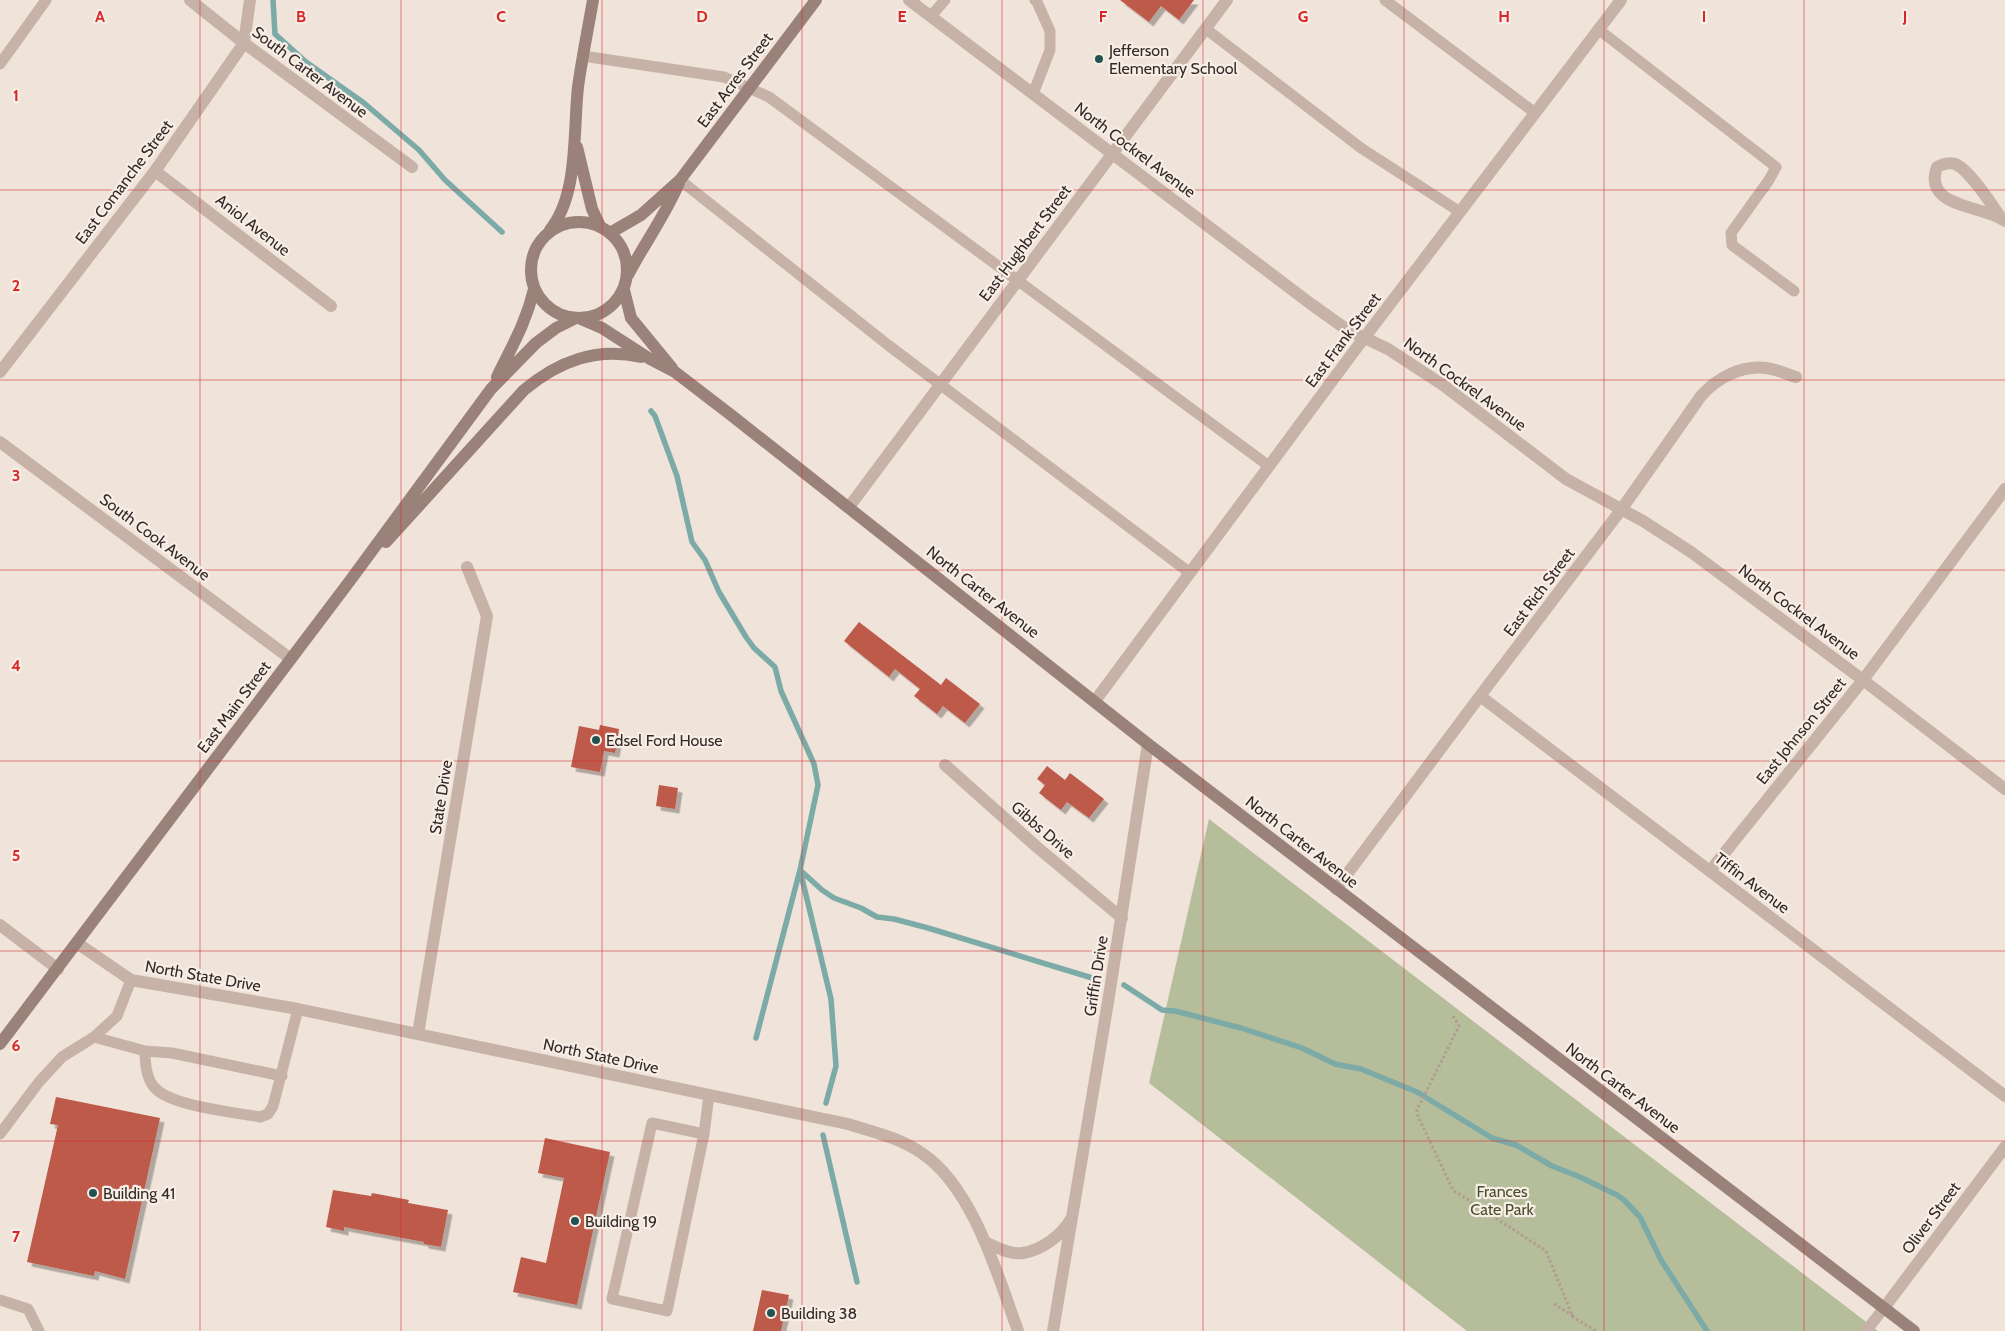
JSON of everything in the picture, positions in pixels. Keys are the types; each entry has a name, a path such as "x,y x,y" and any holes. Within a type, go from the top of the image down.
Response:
{"street":[{"name":"South Carter Avenue","path":"190,0 244,43 412,167"},
{"name":"East Comanche Street","path":"0,372 155,171 244,43 250,0"},
{"path":"575,137 592,210 605,230 621,245 626,256 628,275 624,290 614,304 600,314 577,319 556,313 543,303 534,289 531,278 532,262 536,248 559,219 569,190 578,87 593,0"},
{"name":"East Acres Street","path":"605,230 641,215 680,180 816,0"},
{"name":"North Cockrel Avenue","path":"909,0 1311,304 1346,329 1388,349 1443,385 1566,480 1643,521 1691,552 2005,789"},
{"name":"East Hughbert Street","path":"849,506 1227,0"},
{"name":"East Frank Street","path":"1095,701 1364,337 1621,0"},
{"path":"1944,163 1956,164 1989,200 2003,219 1965,205 1950,202 1935,187 1934,176 1937,168 1944,163"},
{"name":"Aniol Avenue","path":"155,171 331,306"},
{"name":"East Acres Street","path":"628,275 654,229 668,209 680,180"},
{"path":"545,236 562,225 581,222 605,230"},
{"name":"East Main Street","path":"491,389 521,332 529,312 534,289"},
{"name":"North Carter Avenue","path":"624,290 631,318 675,372"},
{"name":"East Main Street","path":"0,1044 349,582 491,389 536,343 556,328 577,319"},
{"name":"North Carter Avenue","path":"577,319 602,328 650,359 675,372 849,506 1148,744 1914,1331"},
{"path":"349,582 524,390 538,379 554,368 597,354 626,354 650,359"},
{"name":"East Rich Street","path":"1336,889 1622,510 1700,396 1710,386 1724,377 1753,367 1767,368 1796,377"},
{"name":"South Cook Avenue","path":"0,442 290,659"},
{"name":"East Johnson Street","path":"1710,871 1863,680 2005,489"},
{"name":"State Drive","path":"418,1034 487,616 467,568"},
{"name":"Tiffin Avenue","path":"1480,696 2005,1096"},
{"name":"Griffin Drive","path":"1053,1331 1122,918 1148,744"},
{"name":"Gibbs Drive","path":"944,765 1038,848 1122,918"},
{"path":"0,925 58,968"},
{"name":"North State Drive","path":"77,943 131,980 298,1009 848,1124 894,1138 922,1153 934,1162 950,1181 968,1209 985,1242 1018,1331"},
{"name":"Oliver Street","path":"1884,1308 2005,1148"},
{"name":"Griffin Drive","path":"985,1242 1007,1251 1023,1254 1054,1240 1067,1226 1074,1212"}],"lane":[{"path":"0,64 46,0"},
{"path":"931,16 945,0"},
{"path":"1033,94 1050,50 1050,31 1038,2 1034,0"},
{"path":"1385,0 1535,113"},
{"path":"1206,29 1361,148 1460,212"},
{"path":"1598,29 1776,167 1769,180 1731,233 1732,245 1794,291"},
{"path":"584,56 724,77 770,97 1269,466"},
{"path":"680,180 768,251 940,384 1190,573"},
{"path":"0,1134 39,1082 62,1057 94,1037 117,1016 131,980"},
{"path":"145,1051 147,1072 151,1083 155,1089 167,1098 260,1117 268,1114 273,1106 298,1009"},
{"path":"94,1037 145,1051 172,1053 282,1076"},
{"path":"704,1134 652,1123 612,1299 667,1310 704,1134 709,1095"},
{"path":"0,1300 28,1309 39,1331"},
{"path":"1866,1331 1884,1308"}],"path":[{"path":"1453,1016 1459,1026 1416,1114 1453,1190 1546,1251 1573,1317"},
{"path":"1554,1304 1596,1331"}],"green space":[{"name":"Frances Cate Park","path":"1209,819 1878,1331 1467,1331 1149,1083"}],"building":[{"path":"1120,0 1194,0 1179,20 1161,6 1149,22"},
{"path":"859,622 941,685 946,678 980,704 965,723 943,706 937,714 914,696 920,689 895,669 889,677 844,641"},
{"name":"Edsel Ford House","path":"600,725 619,729 615,753 604,751 600,772 571,767 579,726 599,730"},
{"path":"1047,766 1065,780 1070,773 1104,799 1089,818 1067,802 1061,810 1039,793 1045,785 1037,779"},
{"path":"659,785 678,788 675,809 656,806"},
{"name":"Building 41","path":"56,1097 160,1118 125,1279 95,1271 94,1276 27,1262 58,1125 50,1124"},
{"name":"Building 19","path":"545,1138 610,1152 577,1305 513,1292 521,1257 546,1263 564,1178 538,1173"},
{"path":"333,1190 371,1196 372,1193 409,1200 408,1203 448,1210 441,1247 344,1227 344,1231 326,1227"},
{"name":"Building 38","path":"762,1290 789,1295 781,1331 753,1331"}],"waterway":[{"path":"273,0 275,34 306,62 364,103 419,150 445,180 502,232"},
{"path":"651,411 655,416 677,476 692,542 705,560 719,592 746,637 754,648 775,667 781,691 814,764 818,785 800,870 831,999 836,1066 826,1103"},
{"path":"756,1038 800,870 834,898 861,908 877,917 894,919 928,928 1099,980"},
{"path":"1124,985 1162,1010 1175,1011 1241,1028 1302,1048 1335,1064 1361,1069 1417,1092 1492,1138 1516,1145 1552,1166 1617,1195 1640,1217 1661,1260 1707,1331"},
{"path":"823,1135 857,1282"}],"place":[{"name":"Jefferson Elementary School","path":"1099,59"},
{"name":"Edsel Ford House","path":"596,740"},
{"name":"Building 41","path":"93,1193"},
{"name":"Building 19","path":"575,1221"},
{"name":"Building 38","path":"771,1313"}]}
